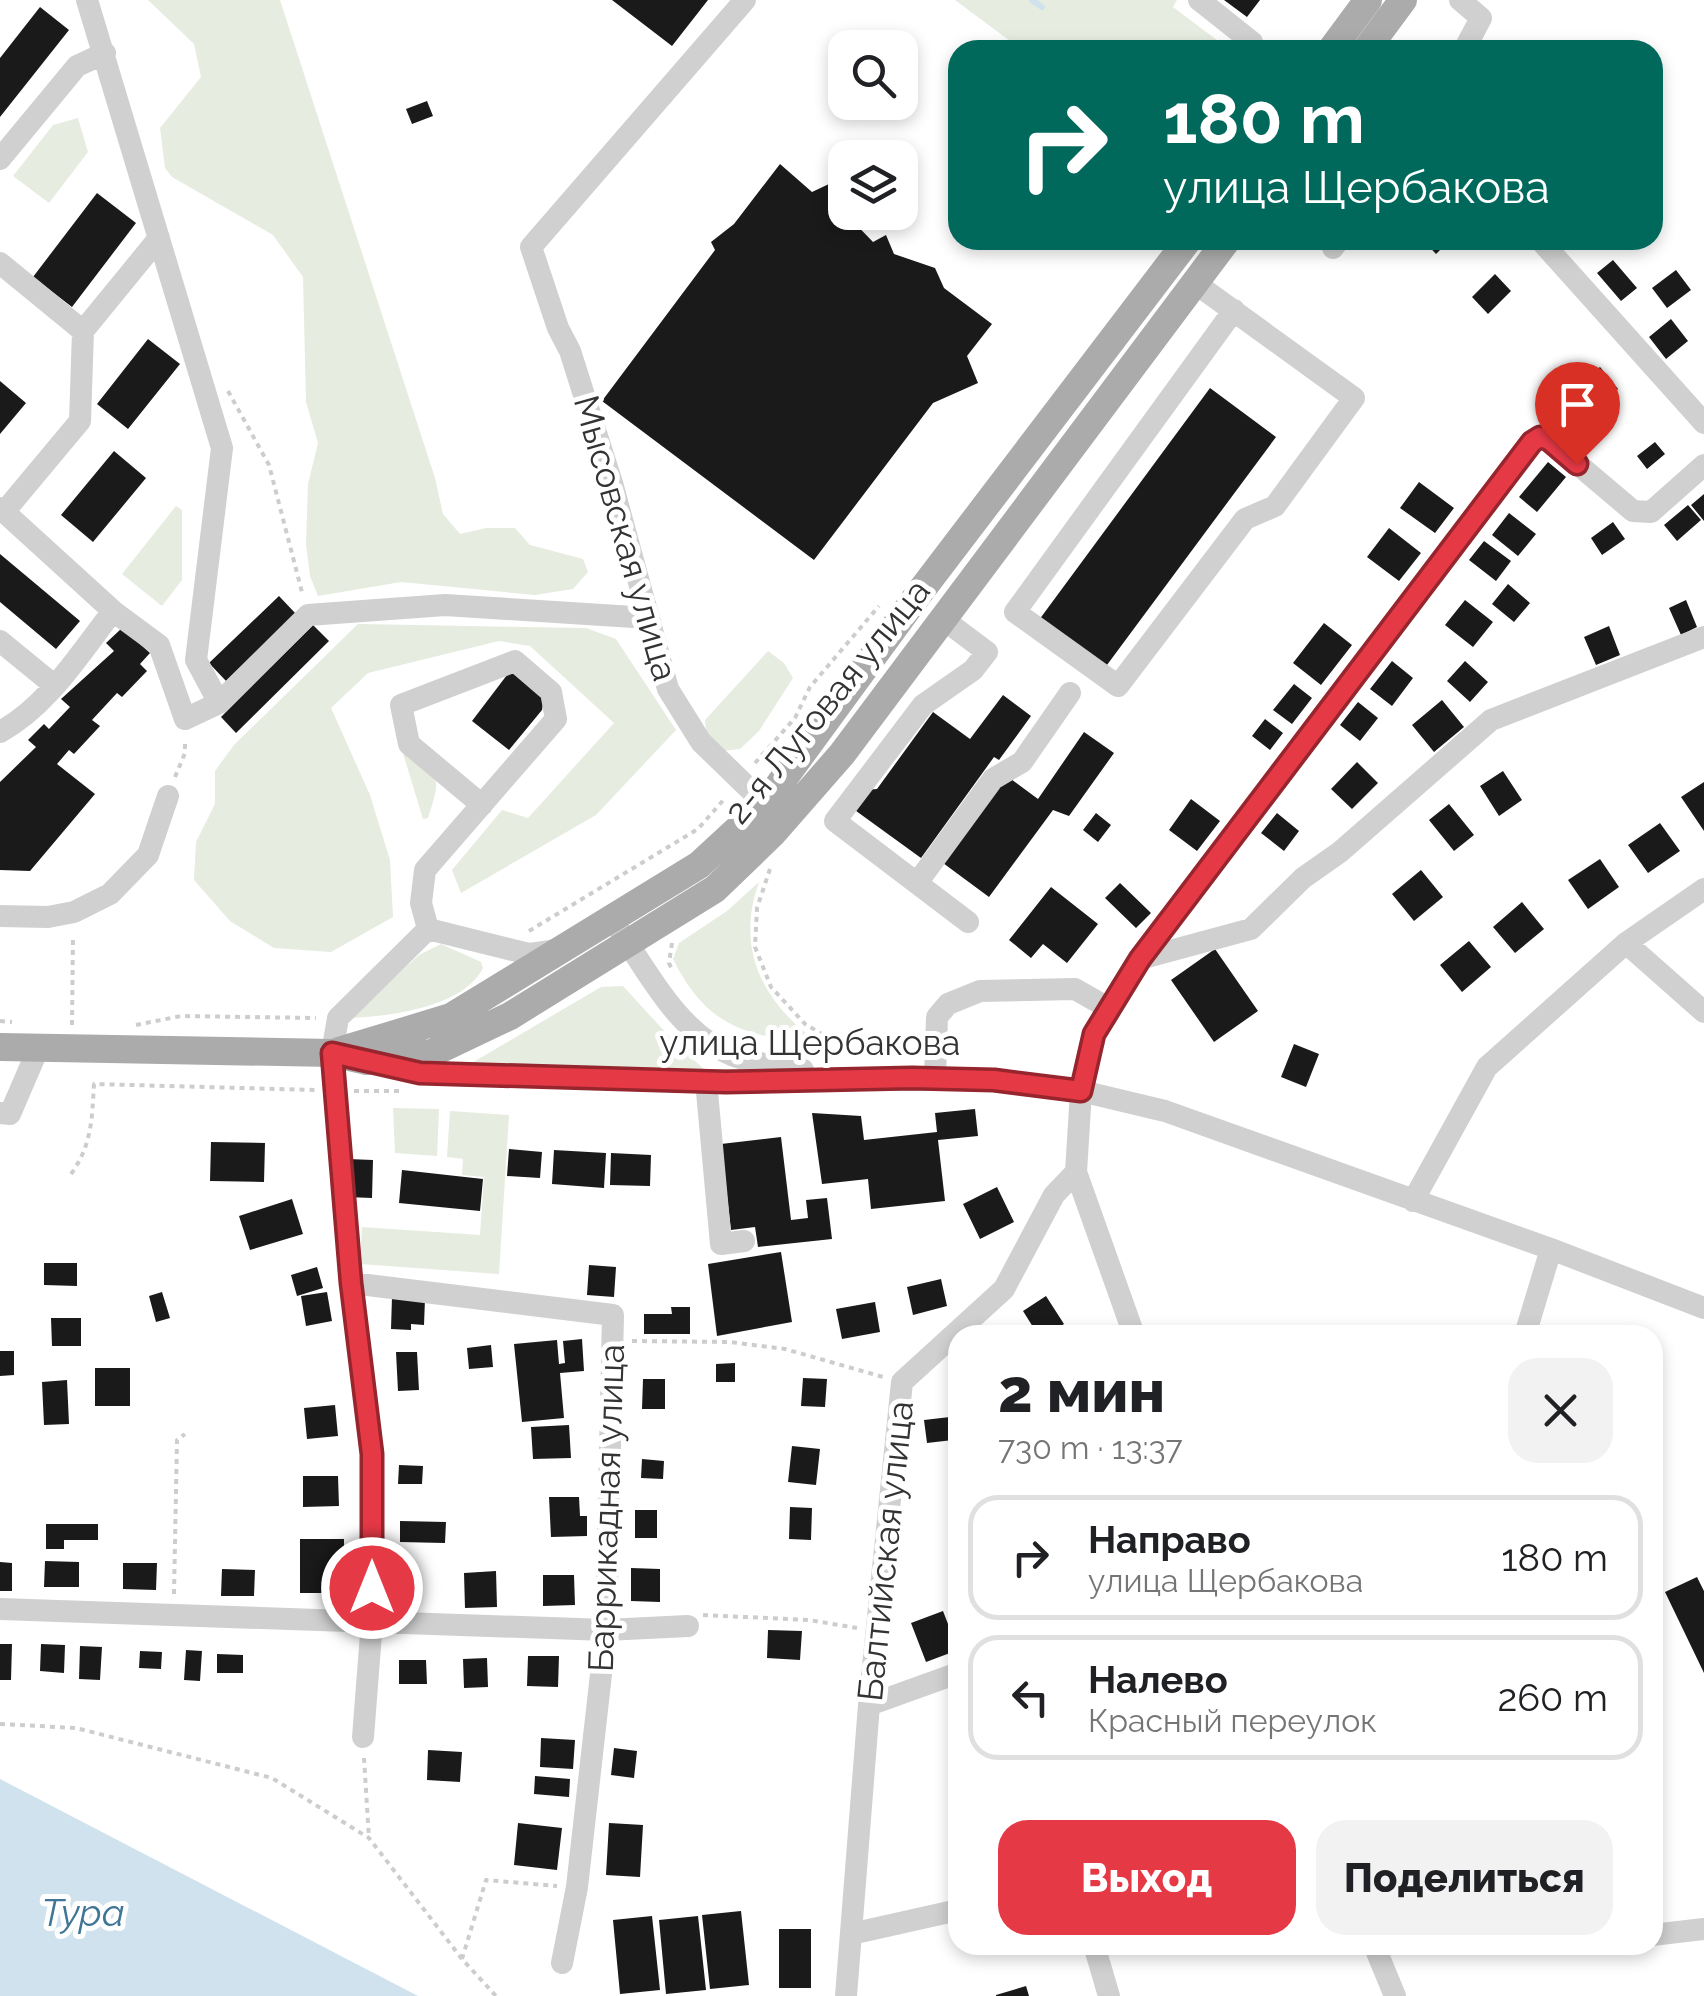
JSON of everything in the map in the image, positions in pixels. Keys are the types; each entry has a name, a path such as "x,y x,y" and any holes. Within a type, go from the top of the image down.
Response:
{"main road":[{"path":"1338,40 1368,0"},
{"path":"1373,40 1402,0"},
{"name":"2-я Луговая улица","path":"332,1053 450,1017 699,865 764,804 1180,250"},
{"name":"2-я Луговая улица","path":"367,1061 432,1053 510,1016 715,889 772,834 842,754 1220,250"},
{"name":"улица Щербакова","path":"0,1048 332,1053 367,1061"}],"street":[{"path":"87,0 222,448 196,660 219,703"},
{"name":"Мысовская улица","path":"745,0 531,246 612,483 668,688 701,742 764,804"},
{"path":"1199,0 1249,40"},
{"path":"1460,0 1480,18 1469,40"},
{"path":"0,159 77,66 105,53"},
{"path":"158,238 84,331 80,422 2,510 113,611 159,644 185,719 219,703 308,614 445,606 649,618"},
{"path":"1549,250 1704,424"},
{"path":"0,263 84,331"},
{"path":"1195,283 1234,310 1354,398 1275,506 1244,519 1118,686 1015,612 1234,310"},
{"path":"1130,1325 1076,1172 1081,1091 1094,1034 1140,959 1532,442 1540,437 1549,440 1633,511 1651,512 1704,464"},
{"path":"0,732 55,686 113,611"},
{"path":"943,619 988,652 973,670 923,705 834,822 968,922"},
{"path":"1140,959 1252,928 1302,878 1340,852 1491,720 1704,637"},
{"path":"0,641 55,686"},
{"path":"428,929 421,903 425,870 482,805 556,719 552,692 516,661 401,704 409,744 482,805"},
{"path":"917,883 993,779 1022,762 1070,693"},
{"path":"0,916 48,917 74,912 110,894 148,855 168,796"},
{"path":"1413,1201 1487,1066 1626,943 1704,889"},
{"path":"611,918 660,993 707,1042 736,1056 846,1078"},
{"path":"428,929 529,954 559,950"},
{"path":"363,1737 372,1621 372,1454 351,1283 332,1053 338,1018 428,929"},
{"path":"1626,943 1704,1012"},
{"path":"935,1078 937,1017 948,1004 980,991 1074,989 1110,1008"},
{"path":"0,1113 10,1114 38,1048"},
{"name":"улица Щербакова","path":"367,1061 420,1073 706,1081 935,1078 994,1080 1081,1091 1166,1111 1704,1308"},
{"path":"706,1081 722,1244 744,1242"},
{"name":"Балтийская улица","path":"965,1325 1004,1289 1054,1196 1076,1172"},
{"path":"1527,1325 1551,1249"},
{"name":"Баррикадная улица","path":"351,1283 613,1315 606,1630 577,1887 562,1963"},
{"name":"Балтийская улица","path":"846,1996 869,1705 902,1382 948,1340"},
{"path":"0,1610 606,1630 688,1626"},
{"path":"869,1705 948,1677"},
{"path":"851,1934 948,1912"},
{"path":"1663,1934 1704,1928"},
{"path":"1097,1955 1110,1996"},
{"path":"1378,1955 1395,1996"}],"path":[{"path":"224,384 269,465 308,614"},
{"path":"502,949 516,932 529,932 698,829 795,718 810,688 886,600"},
{"path":"168,796 185,752 185,719"},
{"path":"761,872 772,862"},
{"path":"72,1025 74,912"},
{"path":"678,983 669,963 672,942 680,934"},
{"path":"127,1026 182,1016 338,1018"},
{"path":"816,1056 866,1060"},
{"path":"72,1174 85,1155 90,1137 94,1084"},
{"path":"614,1340 730,1342 785,1348 902,1382"},
{"path":"173,1614 177,1440 185,1434"},
{"path":"688,1626 705,1614 809,1620 877,1631"},
{"path":"0,1724 76,1728 272,1778 369,1838 462,1959 496,1996"},
{"path":"363,1737 369,1838"},
{"path":"462,1959 486,1880 577,1887"}],"shaded area":[{"path":"148,0 280,0 435,478 443,514 460,534 486,528 515,528 530,545 583,559 588,572 573,589 535,595 401,582 318,596 310,576 306,544 308,484 318,443 306,402 303,277 273,235 172,177 165,168 160,128 201,77 194,44"},
{"path":"955,0 1177,0 1173,7 1217,40 1009,40"},
{"path":"78,118 88,152 49,203 13,176 53,125"},
{"path":"176,506 182,510 182,580 162,606 122,574"},
{"path":"358,624 586,628 616,639 676,730 596,815 461,893 452,870 502,810 528,818 614,723 530,646 499,641 368,673 331,708 370,795 390,860 393,917 331,952 274,948 230,921 194,880 196,842 215,804 215,771 234,745"},
{"path":"768,651 784,663 793,678 759,731 740,749 722,751 707,739 705,720"},
{"path":"402,750 434,778 435,792 428,818 423,819"},
{"path":"759,882 750,932 760,975 785,1013 823,1046 773,1038 734,1025 701,1001 673,959 679,943 727,911"},
{"path":"441,944 481,962 483,968 460,992 423,1007 349,1018 419,955"},
{"path":"623,986 705,1070 470,1064 601,987"},
{"path":"393,1108 439,1109 437,1156 395,1153"},
{"path":"450,1111 509,1115 499,1274 360,1264 362,1227 480,1235 484,1177 462,1175 463,1159 447,1157"}],"water":[{"name":"Тура","path":"0,1779 418,1996 0,1996"}],"building":[{"path":"612,0 708,0 672,46"},
{"path":"1224,0 1260,0 1247,17"},
{"path":"40,7 69,30 0,117 0,58"},
{"path":"427,101 433,116 412,124 406,109"},
{"path":"780,164 812,192 828,184 828,230 861,230 873,242 886,235 894,254 935,268 944,288 992,324 967,356 978,383 933,403 814,560 602,401 715,250 711,242 734,224"},
{"path":"97,193 136,223 72,307 33,277"},
{"path":"1613,260 1637,288 1621,301 1597,273"},
{"path":"1676,270 1691,290 1667,308 1652,288"},
{"path":"1495,274 1511,291 1488,314 1472,297"},
{"path":"1671,319 1688,341 1666,359 1649,337"},
{"path":"148,339 180,364 128,429 97,404"},
{"path":"1600,367 1618,389 1589,412 1572,391"},
{"path":"0,381 26,403 0,434"},
{"path":"1210,388 1276,437 1104,669 1039,620"},
{"path":"1655,442 1665,454 1647,469 1637,456"},
{"path":"114,451 146,478 93,542 61,515"},
{"path":"1548,462 1566,477 1537,512 1519,497"},
{"path":"1419,482 1454,508 1435,533 1400,508"},
{"path":"1704,494 1704,521 1691,505"},
{"path":"1688,505 1701,520 1677,541 1664,525"},
{"path":"1509,513 1536,534 1518,556 1492,535"},
{"path":"1613,522 1625,539 1602,555 1591,538"},
{"path":"1389,528 1421,553 1399,581 1367,557"},
{"path":"1484,541 1511,561 1496,581 1469,560"},
{"path":"0,554 80,621 56,649 0,602"},
{"path":"1508,584 1530,603 1514,622 1492,604"},
{"path":"279,596 296,614 226,681 209,663"},
{"path":"1465,600 1493,622 1473,647 1445,625"},
{"path":"1686,600 1697,627 1681,635 1669,608"},
{"path":"1324,623 1352,645 1321,685 1293,663"},
{"path":"313,625 329,641 236,733 221,717"},
{"path":"1609,626 1620,655 1596,665 1584,637"},
{"path":"122,628 150,653 140,664 147,671 122,697 117,693 92,720 100,726 74,754 69,750 57,764 95,794 30,871 0,870 0,782 36,747 28,740 44,724 49,729 70,707 61,699 114,651 106,643"},
{"path":"1392,661 1413,678 1392,706 1370,689"},
{"path":"1465,661 1488,682 1470,702 1447,681"},
{"path":"513,667 544,698 542,710 509,750 472,721"},
{"path":"1294,684 1312,698 1292,724 1273,710"},
{"path":"1003,695 1031,716 999,760 994,757 921,858 852,808 865,790 877,789 933,712 970,739"},
{"path":"1442,700 1464,727 1434,752 1412,725"},
{"path":"1358,702 1378,718 1360,741 1340,725"},
{"path":"1265,719 1283,733 1270,750 1252,736"},
{"path":"1084,732 1114,753 1069,816 1053,810 989,897 943,863 1007,776 1038,799"},
{"path":"1357,762 1378,783 1352,809 1331,789"},
{"path":"1503,771 1522,800 1499,816 1480,786"},
{"path":"1704,782 1704,831 1681,797"},
{"path":"1191,799 1220,821 1197,851 1169,830"},
{"path":"1449,804 1474,835 1454,851 1429,820"},
{"path":"1096,813 1111,825 1098,842 1083,830"},
{"path":"1277,813 1299,831 1284,851 1261,833"},
{"path":"1660,823 1680,851 1648,873 1628,845"},
{"path":"1600,859 1619,887 1588,909 1568,880"},
{"path":"1421,870 1443,897 1414,921 1392,894"},
{"path":"1120,883 1151,913 1136,928 1105,898"},
{"path":"1051,887 1098,924 1067,963 1043,944 1031,958 1009,940"},
{"path":"1522,902 1544,929 1515,953 1493,927"},
{"path":"1469,941 1491,967 1462,992 1440,965"},
{"path":"1215,949 1258,1011 1214,1042 1171,980"},
{"path":"1294,1044 1319,1054 1306,1087 1281,1077"},
{"path":"975,1109 978,1136 938,1140 945,1201 871,1209 868,1179 822,1184 812,1113 861,1116 864,1140 937,1132 935,1113"},
{"path":"781,1137 791,1220 808,1218 806,1200 827,1198 832,1239 758,1247 755,1227 731,1230 721,1144"},
{"path":"211,1142 265,1143 264,1182 210,1181"},
{"path":"509,1149 542,1152 540,1178 507,1176"},
{"path":"554,1150 606,1153 604,1188 552,1184"},
{"path":"611,1153 651,1155 650,1186 610,1185"},
{"path":"348,1159 373,1160 372,1198 347,1197"},
{"path":"402,1170 483,1179 480,1211 399,1203"},
{"path":"997,1187 1014,1222 980,1239 963,1204"},
{"path":"292,1199 303,1234 250,1250 239,1216"},
{"path":"781,1252 792,1322 717,1336 708,1264"},
{"path":"44,1263 77,1263 77,1286 44,1285"},
{"path":"589,1265 616,1267 614,1297 587,1295"},
{"path":"317,1267 323,1288 297,1296 291,1275"},
{"path":"941,1279 947,1306 913,1315 907,1287"},
{"path":"162,1292 170,1318 156,1322 149,1296"},
{"path":"327,1292 332,1321 306,1326 301,1296"},
{"path":"1046,1296 1064,1324 1032,1325 1023,1311"},
{"path":"392,1297 425,1299 424,1325 411,1324 411,1330 391,1329"},
{"path":"875,1302 880,1332 842,1339 836,1309"},
{"path":"671,1307 690,1307 690,1334 644,1334 644,1314 672,1314"},
{"path":"51,1318 81,1318 81,1346 52,1346"},
{"path":"582,1339 584,1371 560,1373 564,1418 522,1422 514,1344 557,1340 559,1364 565,1363 563,1341"},
{"path":"491,1345 493,1367 469,1369 467,1348"},
{"path":"0,1351 14,1351 14,1375 0,1376"},
{"path":"396,1352 417,1352 419,1390 398,1391"},
{"path":"735,1363 735,1382 716,1382 716,1364"},
{"path":"95,1368 130,1368 130,1406 95,1406"},
{"path":"803,1378 827,1379 825,1407 801,1406"},
{"path":"643,1379 665,1379 665,1409 642,1409"},
{"path":"67,1380 69,1424 44,1425 42,1382"},
{"path":"335,1405 338,1436 307,1439 304,1408"},
{"path":"948,1417 948,1441 927,1443 924,1420"},
{"path":"569,1425 571,1458 533,1459 531,1427"},
{"path":"792,1446 820,1449 816,1485 788,1482"},
{"path":"642,1459 664,1461 663,1479 641,1478"},
{"path":"399,1465 423,1466 422,1484 398,1484"},
{"path":"303,1476 338,1476 339,1506 303,1507"},
{"path":"549,1497 579,1497 580,1516 587,1516 587,1536 551,1537"},
{"path":"790,1507 812,1508 811,1540 789,1539"},
{"path":"635,1510 657,1510 657,1538 635,1538"},
{"path":"400,1521 446,1522 445,1543 400,1542"},
{"path":"46,1524 98,1524 98,1540 64,1540 64,1549 46,1549"},
{"path":"300,1539 344,1539 344,1593 300,1593"},
{"path":"45,1561 79,1562 79,1587 44,1587"},
{"path":"0,1562 12,1563 12,1591 0,1591"},
{"path":"123,1563 157,1563 156,1590 123,1589"},
{"path":"631,1568 660,1569 660,1602 631,1601"},
{"path":"222,1569 255,1570 254,1596 221,1596"},
{"path":"496,1571 497,1607 465,1608 464,1573"},
{"path":"543,1575 574,1575 575,1605 543,1606"},
{"path":"1697,1577 1704,1591 1704,1673 1665,1592"},
{"path":"398,1589 420,1589 420,1605 398,1604"},
{"path":"943,1611 948,1624 948,1654 926,1662 911,1623"},
{"path":"768,1630 802,1631 800,1660 767,1658"},
{"path":"0,1644 12,1644 11,1680 0,1680"},
{"path":"41,1644 65,1645 64,1673 40,1671"},
{"path":"80,1646 102,1647 100,1680 79,1679"},
{"path":"186,1650 202,1651 200,1681 184,1680"},
{"path":"140,1651 162,1652 161,1669 139,1668"},
{"path":"217,1654 243,1655 243,1673 217,1673"},
{"path":"528,1656 559,1656 558,1687 527,1686"},
{"path":"487,1658 488,1687 464,1688 463,1659"},
{"path":"399,1660 426,1660 427,1684 399,1684"},
{"path":"541,1738 575,1740 573,1769 540,1767"},
{"path":"614,1748 637,1751 634,1778 611,1775"},
{"path":"428,1750 462,1752 460,1782 427,1780"},
{"path":"535,1776 570,1779 569,1797 534,1794"},
{"path":"518,1823 562,1828 557,1870 514,1865"},
{"path":"609,1823 643,1825 640,1877 606,1875"},
{"path":"741,1911 749,1985 710,1989 702,1915"},
{"path":"652,1916 660,1990 620,1994 613,1920"},
{"path":"698,1916 706,1990 666,1994 659,1920"},
{"path":"779,1929 811,1929 811,1988 779,1988"},
{"path":"1026,1986 1029,1996 996,1996 996,1995"}],"waterway":[{"path":"1032,0 1042,7"}],"route":[{"path":"372,1588 372,1454 351,1283 332,1053 420,1073 726,1082 846,1078 994,1080 1081,1091 1094,1034 1140,959 1532,442 1540,437 1549,440 1577,464"}]}
